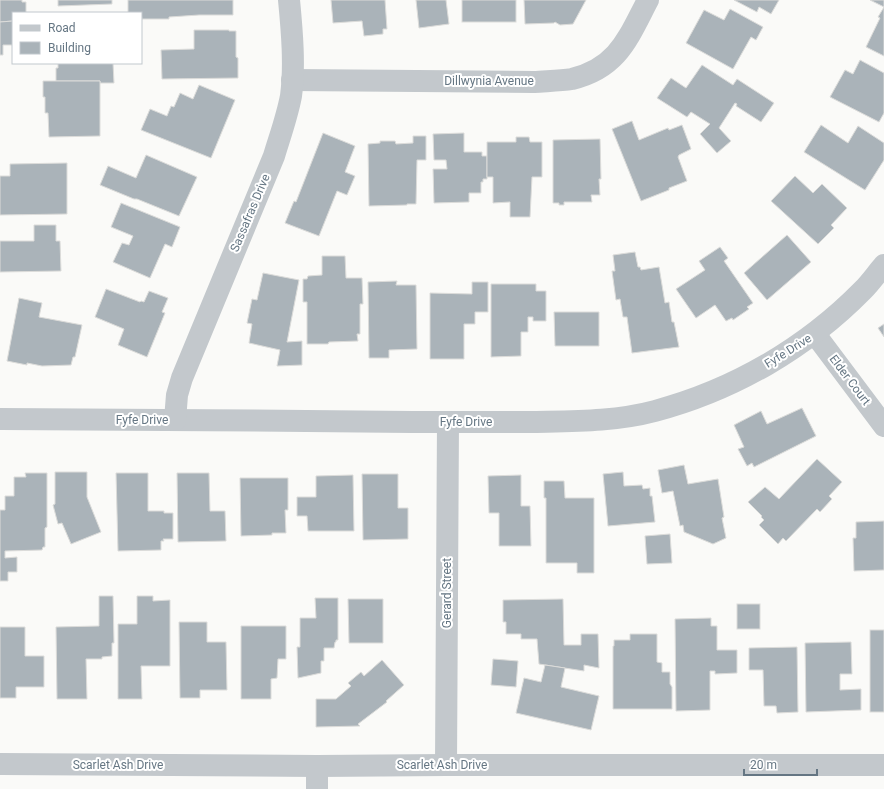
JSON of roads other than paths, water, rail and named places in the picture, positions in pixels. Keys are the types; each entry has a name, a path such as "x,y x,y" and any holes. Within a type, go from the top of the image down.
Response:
{"street":[{"name":"Sassafras Drive","path":"175,420 177,395 182,378 274,156 286,120 291,96 292,80 292,30 289,0"},
{"name":"Dillwynia Avenue","path":"292,80 534,82 571,79 596,70 613,58 625,43 648,0"},
{"name":"Fyfe Drive","path":"0,419 448,422 597,420 625,417 654,411 693,400 740,380 780,357 815,334 864,289 884,265"},
{"name":"Elder Court","path":"815,334 884,426"},
{"name":"Gerard Street","path":"446,765 448,422"},
{"name":"Scarlet Ash Drive","path":"0,764 317,766 884,765"},
{"path":"317,766 317,789"}]}
